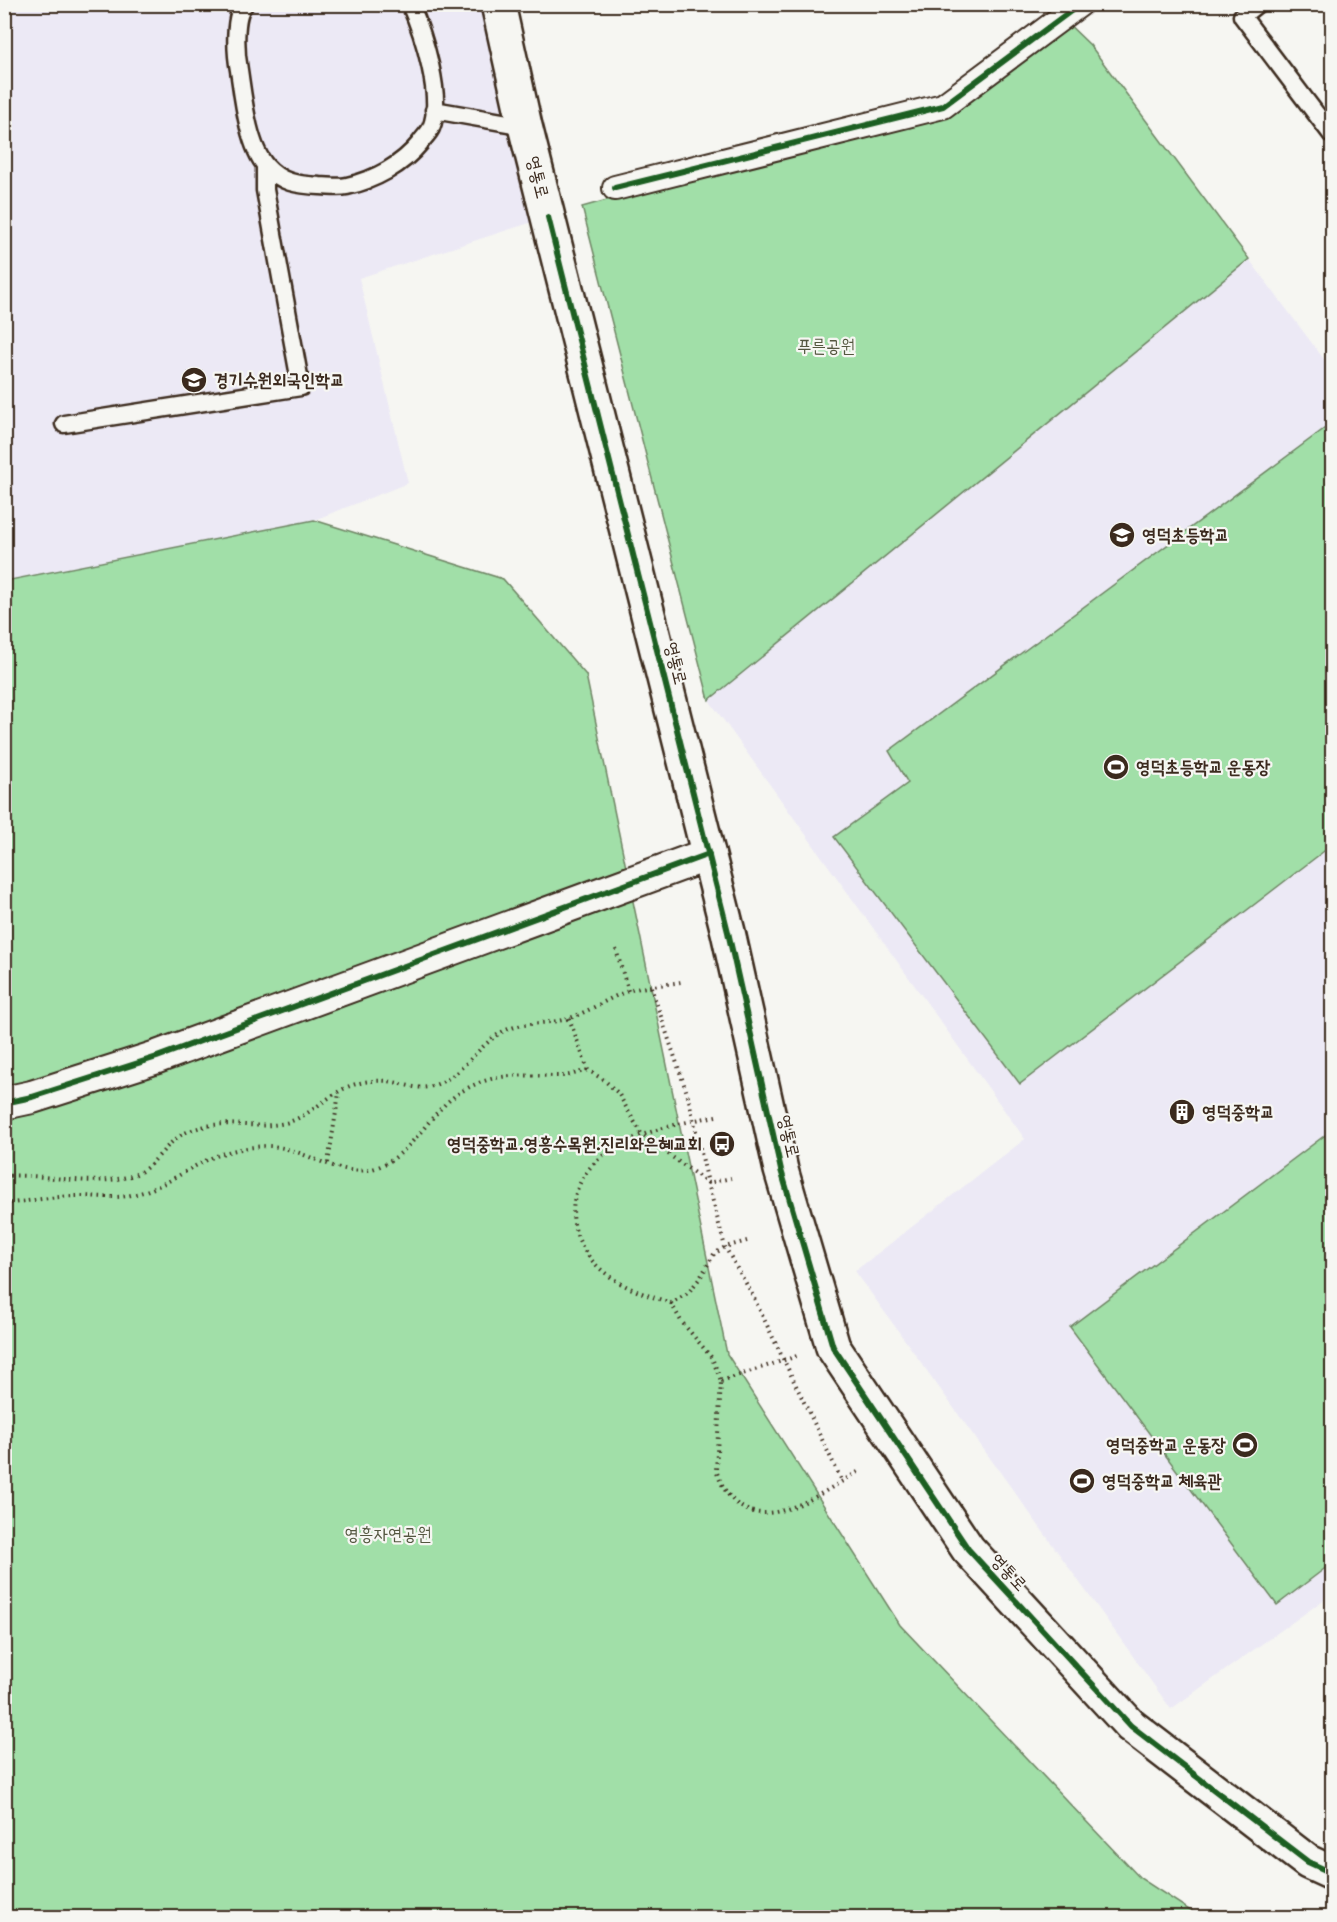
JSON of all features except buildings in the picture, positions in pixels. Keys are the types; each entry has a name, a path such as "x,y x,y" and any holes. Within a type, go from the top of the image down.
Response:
{"street":[{"name":"영통로","path":"498,4 525,126 709,854 781,1170 833,1347 968,1549 1131,1726 1308,1862 1332,1873"},
{"path":"615,188 943,106 1080,4"},
{"path":"4,1103 33,1097 157,1057 709,854"}],"lane":[{"path":"242,6 236,29 237,60 250,135 265,165 284,181 306,185 345,186 380,175 409,156 431,129 435,111 433,76 410,4"},
{"path":"1257,4 1242,16 1332,135"},
{"path":"435,111 525,126"},
{"path":"64,424 301,387 265,190 265,165"}],"path":[{"path":"616,949 628,991"},
{"path":"4,1176 33,1176 92,1182 133,1176 147,1168 177,1136 206,1125 226,1123 271,1126 288,1122 354,1084 388,1081 418,1088 431,1087 453,1075 490,1040 504,1031 517,1026 569,1018 628,991 681,982"},
{"path":"651,987 688,1096 725,1247 751,1292 842,1481"},
{"path":"569,1018 588,1070 618,1093 642,1135 708,1183 731,1178"},
{"path":"4,1204 79,1196 131,1195 164,1183 219,1155 268,1146 284,1148 348,1170 372,1168 385,1163 413,1143 453,1098 478,1083 509,1075 563,1076 588,1070"},
{"path":"328,1163 339,1092"},
{"path":"716,1116 642,1135 610,1151 581,1179 574,1196 572,1213 575,1230 582,1247 592,1261 608,1276 671,1303 681,1321 712,1358 721,1381 716,1470 719,1481 734,1502 755,1513 780,1512 797,1506 858,1472"},
{"path":"671,1303 688,1293 714,1254 725,1247 747,1241"},
{"path":"721,1381 797,1356"}],"shaded area":[{"name":"경기수원외국인학교","path":"5,5 499,5 548,217 359,278 408,483 314,520 5,581"},
{"path":"1249,259 1332,370 1332,1594 1171,1709 855,1271 1025,1139 709,700"}],"green space":[{"name":"푸른공원","path":"1062,18 1090,45 1249,259 709,700 582,207 943,106"},
{"name":"영덕초등학교 운동장","path":"1332,423 1332,845 1020,1084 834,837 908,783 889,751"},
{"name":"영흥자연공원","path":"314,520 503,579 586,675 727,1354 900,1625 1140,1878 1200,1917 5,1918 5,581"},
{"name":"영덕중학교 운동장","path":"1332,1130 1332,1563 1277,1605 1070,1327"}],"cycle path":[{"path":"615,188 943,106 1080,4"},
{"path":"548,217 728,932 781,1170 833,1347 968,1549 1131,1726 1308,1862 1332,1873"},
{"path":"4,1103 32,1097 157,1057 709,854"}],"place":[{"name":"경기수원외국인학교","path":"194,380"},
{"name":"영덕초등학교","path":"1122,535"},
{"name":"영덕초등학교 운동장","path":"1116,767"},
{"name":"영덕중학교","path":"1182,1112"},
{"name":"영덕중학교.영흥수목원.진리와은혜교회","path":"722,1144"},
{"name":"영덕중학교 운동장","path":"1245,1445"},
{"name":"영덕중학교 체육관","path":"1082,1481"}]}
